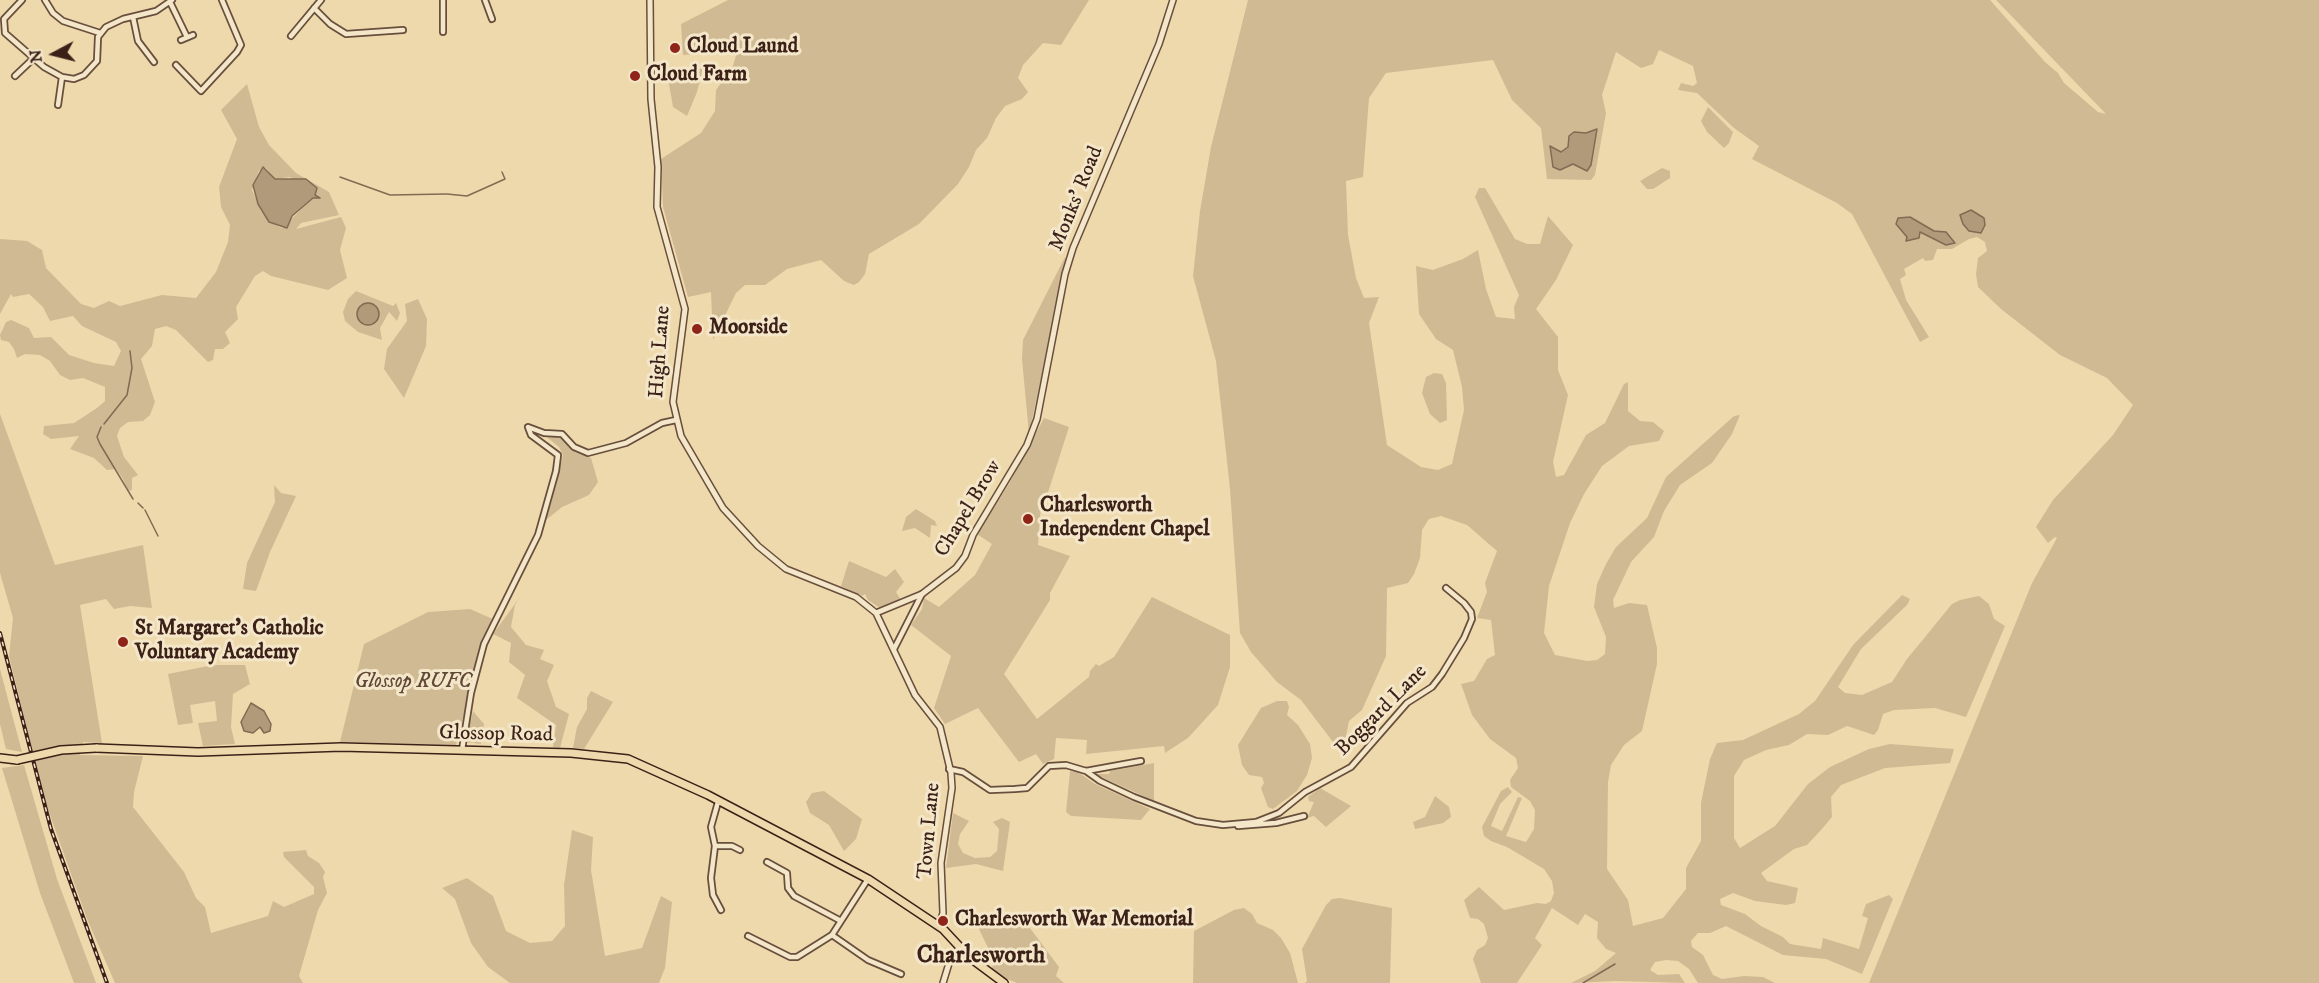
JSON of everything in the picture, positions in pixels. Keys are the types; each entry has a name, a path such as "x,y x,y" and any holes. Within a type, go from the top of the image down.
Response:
{"main road":[{"name":"Glossop Road","path":"3,759 61,750 96,748 192,752 338,747 616,757 652,769 868,879 949,933 979,966 1004,983"}],"street":[{"path":"22,0 4,19 1,27 8,38 35,57 44,68 62,77 80,78 92,68 99,54 100,33"},
{"path":"45,0 53,13 63,21 100,33"},
{"path":"177,65 201,92 237,52 241,45 222,0"},
{"path":"291,36 321,0"},
{"path":"443,0 443,32"},
{"path":"485,0 492,19"},
{"name":"High Lane","path":"650,0 651,99 658,167 657,207 685,309 673,402 681,436 705,482 723,508 758,546 786,569 856,597 876,613"},
{"name":"Monks' Road","path":"1037,419 1065,274 1073,248 1159,44 1173,0"},
{"path":"100,33 114,23 156,11 171,1 187,37"},
{"path":"314,8 330,24 346,34 403,30"},
{"path":"133,17 138,41 152,60 145,63"},
{"path":"15,76 35,57"},
{"path":"58,105 62,77"},
{"name":"Chapel Brow","path":"876,613 922,594 956,568 965,556 973,535 1027,446 1037,419"},
{"path":"462,750 471,693 484,644 537,535 556,471 558,455 531,435 528,427 544,433 562,434 574,447 588,453 626,444 662,423 676,420"},
{"name":"Boggard Lane","path":"1086,771 1100,782 1159,808 1196,821 1223,825 1256,822 1279,813 1305,792 1351,767 1407,703 1432,687 1464,638 1472,619 1471,612 1464,603 1446,588"},
{"path":"894,649 922,594"},
{"name":"Town Lane","path":"876,613 915,695 940,727 949,769 952,788 941,863 943,913 939,926"},
{"path":"949,769 963,772 990,790 1027,788 1048,765 1057,764 1086,771 1141,761"},
{"path":"718,802 711,827 715,846 713,895 721,910"},
{"path":"1223,825 1261,825 1305,816"},
{"path":"715,846 732,846 740,850"},
{"path":"767,862 787,873 788,888 794,896 841,921"},
{"path":"773,874 776,867"},
{"path":"748,936 794,958 832,935 868,879"},
{"path":"832,935 868,960 895,968 901,974"},
{"path":"943,983 950,960 960,947"}],"green space":[{"path":"728,0 1089,0 1061,45 1043,43 1023,65 1018,78 1028,92 1022,99 1005,106 996,118 987,138 976,150 958,184 919,224 869,254 865,274 859,282 854,285 844,281 821,260 787,269 765,285 745,285 736,293 713,340 711,292 688,297 663,207 661,159 701,133 715,111 716,90 733,66 737,52 683,55 681,24"},
{"path":"1248,0 1990,0 2045,62 2058,73 2064,83 2098,112 2106,114 1996,0 2319,0 2319,983 1869,983 2032,583 2057,538 2055,537 2048,543 2036,527 2053,500 2113,435 2133,405 2107,378 2060,355 2001,309 1978,287 1976,274 1978,258 1987,251 1985,242 1977,237 1952,249 1937,249 1933,260 1925,261 1923,258 1904,269 1906,275 1900,279 1906,300 1929,337 1920,342 1852,214 1837,203 1752,159 1759,146 1734,128 1697,93 1678,90 1681,83 1693,86 1697,83 1693,66 1659,50 1653,64 1641,68 1616,52 1602,95 1606,113 1595,175 1591,180 1547,179 1541,128 1512,100 1493,60 1386,73 1369,98 1363,177 1346,181 1348,235 1356,278 1364,298 1379,297 1369,323 1387,445 1421,467 1438,470 1452,464 1464,410 1462,387 1453,350 1436,339 1419,314 1416,266 1433,270 1463,259 1478,250 1486,289 1496,317 1515,319 1514,307 1519,295 1475,197 1479,188 1485,188 1515,239 1527,244 1540,244 1548,216 1573,245 1556,280 1536,309 1558,337 1558,370 1568,395 1553,462 1556,477 1564,475 1586,435 1605,423 1624,384 1628,382 1628,411 1640,421 1653,422 1664,431 1659,441 1629,446 1602,466 1584,494 1570,523 1549,586 1544,633 1555,655 1587,661 1597,660 1605,654 1606,637 1594,607 1597,584 1606,564 1616,547 1647,518 1666,477 1734,416 1740,415 1732,434 1712,463 1680,485 1664,511 1654,537 1631,562 1613,600 1614,608 1629,603 1647,605 1657,648 1657,664 1642,731 1624,745 1611,765 1608,782 1607,869 1628,900 1633,926 1663,918 1686,889 1686,868 1701,841 1701,803 1710,759 1717,743 1743,740 1799,714 1815,701 1853,645 1902,595 1910,599 1907,605 1861,649 1838,687 1845,693 1862,695 1892,682 1907,659 1952,604 1960,600 1979,596 1989,604 1994,619 2005,626 1966,717 1935,708 1894,710 1883,714 1874,735 1847,726 1828,735 1807,734 1789,745 1766,750 1744,760 1734,776 1734,838 1740,848 1775,826 1808,784 1830,767 1869,749 1890,744 1954,749 1950,763 1885,768 1841,785 1831,797 1832,817 1821,830 1807,845 1794,849 1761,873 1767,881 1798,888 1795,903 1786,905 1755,901 1733,893 1720,899 1721,905 1745,914 1761,926 1783,937 1790,944 1821,949 1823,938 1859,949 1868,918 1862,916 1866,904 1889,895 1893,899 1862,974 1826,959 1783,955 1726,926 1710,933 1698,933 1691,941 1692,947 1703,955 1713,975 1722,979 1744,976 1763,977 1775,983 1698,983 1689,969 1678,961 1666,960 1655,962 1650,970 1658,975 1679,974 1685,983 1616,981 1571,983 1595,971 1616,953 1606,949 1597,938 1598,922 1585,914 1578,925 1552,908 1535,938 1542,945 1517,983 1481,983 1473,959 1477,950 1485,945 1488,938 1484,924 1478,919 1470,918 1464,900 1479,887 1504,910 1537,903 1546,904 1551,901 1554,893 1552,881 1544,869 1507,847 1491,841 1484,836 1482,827 1501,791 1508,787 1512,792 1500,804 1491,826 1502,831 1518,797 1522,798 1506,836 1526,842 1534,829 1535,810 1530,801 1511,787 1510,780 1518,768 1516,758 1490,739 1472,715 1461,684 1474,681 1487,659 1495,655 1491,620 1477,618 1487,592 1485,583 1497,551 1467,525 1441,516 1429,519 1422,530 1420,558 1414,574 1408,583 1387,588 1386,656 1362,710 1349,721 1345,741 1346,759 1301,700 1277,682 1251,652 1240,633 1230,489 1216,361 1193,276 1200,211 1211,147","holes":["1597,130 1580,166 1573,164 1564,168 1551,146 1561,152 1568,147 1569,136"]},
{"path":"703,68 697,92 687,116 673,107 668,78"},
{"path":"247,84 259,127 269,145 296,173 329,192 339,215 301,223 296,229 341,217 346,228 340,250 347,278 328,290 271,276 263,271 255,276 236,307 238,319 225,332 230,343 223,349 215,349 213,360 208,362 176,330 166,326 155,329 152,346 141,359 155,402 150,415 143,421 128,422 120,428 117,436 124,457 138,475 132,478 132,490 128,491 116,469 107,470 94,458 70,449 79,436 51,439 43,434 44,426 74,423 97,408 105,401 105,387 83,378 70,380 60,375 50,361 40,355 25,354 17,358 9,342 1,340 0,335 6,322 11,320 29,328 34,338 51,337 69,355 94,363 114,366 121,351 116,342 82,326 73,316 50,321 43,307 29,294 13,297 11,294 0,314 0,239 27,241 42,250 46,268 81,304 94,308 109,301 120,306 162,295 196,298 216,272 228,242 230,225 221,207 219,187 237,139 221,110","holes":["266,168 275,179 290,177 314,192 313,198 282,228 269,222 261,211 252,190 259,171"]},
{"path":"1708,107 1733,132 1729,143 1724,148 1707,132 1701,121"},
{"path":"1662,168 1670,171 1670,178 1653,189 1647,189 1640,181"},
{"path":"1065,257 1066,262 1029,434 1022,359 1023,340"},
{"path":"356,291 393,306 396,303 400,313 397,321 389,312 380,328 382,340 358,332 345,321 343,312 348,299"},
{"path":"418,299 427,319 426,346 404,398 384,369 387,349 407,321 405,304"},
{"path":"1434,373 1442,374 1446,383 1447,420 1440,423 1430,414 1422,393 1426,377"},
{"path":"0,414 55,565 143,545 152,608 130,606 114,609 106,599 80,605 102,743 83,742 80,755 143,756 134,792 133,807 184,872 196,898 205,907 211,933 268,916 273,901 284,907 314,894 314,887 284,857 283,852 306,850 308,856 319,863 325,872 323,877 327,893 318,910 299,976 303,983 115,983 87,919 44,798 9,656 13,618 0,573"},
{"path":"1044,418 1069,427 1044,505 1041,505 1038,545 1070,556 1050,593 1050,600 1004,674 1037,719 1089,677 1090,671 1096,664 1099,666 1114,657 1152,597 1230,635 1230,667 1218,705 1188,738 1165,753 1164,746 1086,754 1087,740 1056,738 1054,759 1043,764 1036,754 1019,762 978,708 945,724 934,708 951,656 911,625 922,609 924,598 939,607 975,575 992,544 977,534 1009,484"},
{"path":"543,434 562,438 575,452 591,458 598,482 589,495 562,507 546,520 563,455 559,447"},
{"path":"274,485 281,493 296,496 270,552 256,591 243,589 247,563 275,502"},
{"path":"916,509 935,521 937,526 931,525 930,538 915,528 902,531 906,517"},
{"path":"849,561 886,577 895,569 904,582 896,592 901,600 880,608 868,600 865,594 862,596 841,586"},
{"path":"520,597 515,605 511,627 526,645 544,650 540,659 554,665 547,681 556,707 569,714 560,748 553,747 556,725 517,698 525,675 509,662 511,643 493,634"},
{"name":"Glossop RUFC","path":"470,609 495,620 481,648 456,745 340,742 364,644 428,612"},
{"path":"213,665 245,665 250,684 233,694 231,727 235,744 203,746 198,723 217,721 215,701 190,705 193,723 178,725 168,674"},
{"path":"0,669 22,752 6,749 0,724"},
{"path":"591,691 613,702 584,749 573,748 577,727 587,709 587,698"},
{"path":"1277,701 1287,701 1289,707 1287,715 1298,725 1310,744 1312,758 1307,775 1297,791 1273,809 1268,807 1261,788 1264,783 1262,777 1249,775 1242,765 1238,745 1261,708"},
{"path":"473,711 484,724 481,744 466,742"},
{"path":"1154,763 1154,801 1095,774 1109,774 1110,771"},
{"path":"24,765 57,879 96,983 74,983 40,893 2,768"},
{"path":"1070,771 1078,772 1095,784 1150,809 1141,820 1071,816 1066,812"},
{"path":"1320,788 1351,806 1326,827 1314,816 1307,818 1314,802 1309,801 1308,797"},
{"path":"824,791 862,819 856,839 844,851 829,825 810,813 806,802 812,793"},
{"path":"1435,796 1449,807 1451,817 1443,823 1415,829 1413,822 1425,817"},
{"path":"953,813 969,821 960,834 958,844 963,853 975,858 990,857 997,851 999,829 993,822 1002,818 1010,822 1003,871 976,864 946,868"},
{"path":"572,830 593,837 591,870 605,956 642,948 661,896 672,902 665,968 659,983 510,983 488,967 471,943 455,899 442,888 467,878 493,896 506,931 530,943 552,941 565,926 564,885"},
{"path":"1340,898 1392,908 1390,983 1305,983 1307,981 1302,949 1326,905 1332,899"},
{"path":"1244,908 1252,914 1257,923 1273,930 1281,938 1290,953 1298,983 1193,983 1194,931 1234,910"},
{"path":"1021,916 1059,967 1056,976 1064,983 1017,983 991,972 994,960 977,925"}],"shaded area":[{"path":"1597,129 1591,165 1587,171 1573,164 1560,170 1553,167 1550,146 1561,152 1568,147 1569,136 1574,132 1586,133"},
{"path":"263,167 275,179 306,179 317,188 315,195 320,198 313,198 292,216 287,228 269,222 258,204 253,185"},
{"path":"1971,210 1984,218 1985,225 1981,233 1969,231 1963,224 1960,215"},
{"path":"1910,217 1934,231 1946,232 1955,243 1946,245 1920,232 1919,238 1906,241 1907,237 1896,224 1898,218"},
{"path":"368,303 376,306 379,314 376,322 368,325 360,322 357,314 360,306"},
{"path":"251,703 264,711 271,724 270,731 264,733 260,727 253,733 244,731 241,722"}],"waterway":[{"path":"447,194 467,196 505,179 502,172"},
{"path":"340,177 390,195 446,194"},
{"path":"104,424 127,395 132,368 130,351"},
{"path":"101,427 97,437 100,444 133,499"},
{"path":"138,503 143,508"},
{"path":"145,510 158,536"},
{"path":"1583,983 1615,964"}],"railway":[{"path":"0,633 51,829 107,983"}],"place":[{"name":"Cloud Laund","path":"675,48"},
{"name":"Cloud Farm","path":"635,76"},
{"name":"Moorside","path":"697,329"},
{"name":"Charlesworth Independent Chapel","path":"1028,519"},
{"name":"St Margaret's Catholic Voluntary Academy","path":"123,642"},
{"name":"Charlesworth War Memorial","path":"943,921"}],"district":[{"name":"Charlesworth","path":"981,957"}]}
